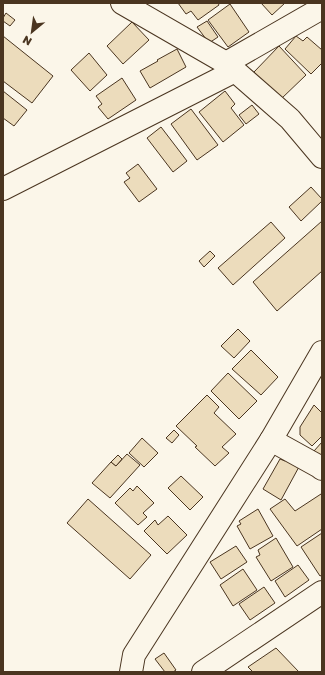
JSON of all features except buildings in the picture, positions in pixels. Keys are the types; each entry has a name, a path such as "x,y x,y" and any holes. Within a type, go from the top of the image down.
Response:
{"street":[{"path":"122,3 230,67 290,119 322,157"},
{"path":"3,189 230,67 322,8"},
{"path":"131,672 134,655 271,440 322,352"},
{"path":"271,440 322,469"},
{"path":"203,672 322,592"}]}
